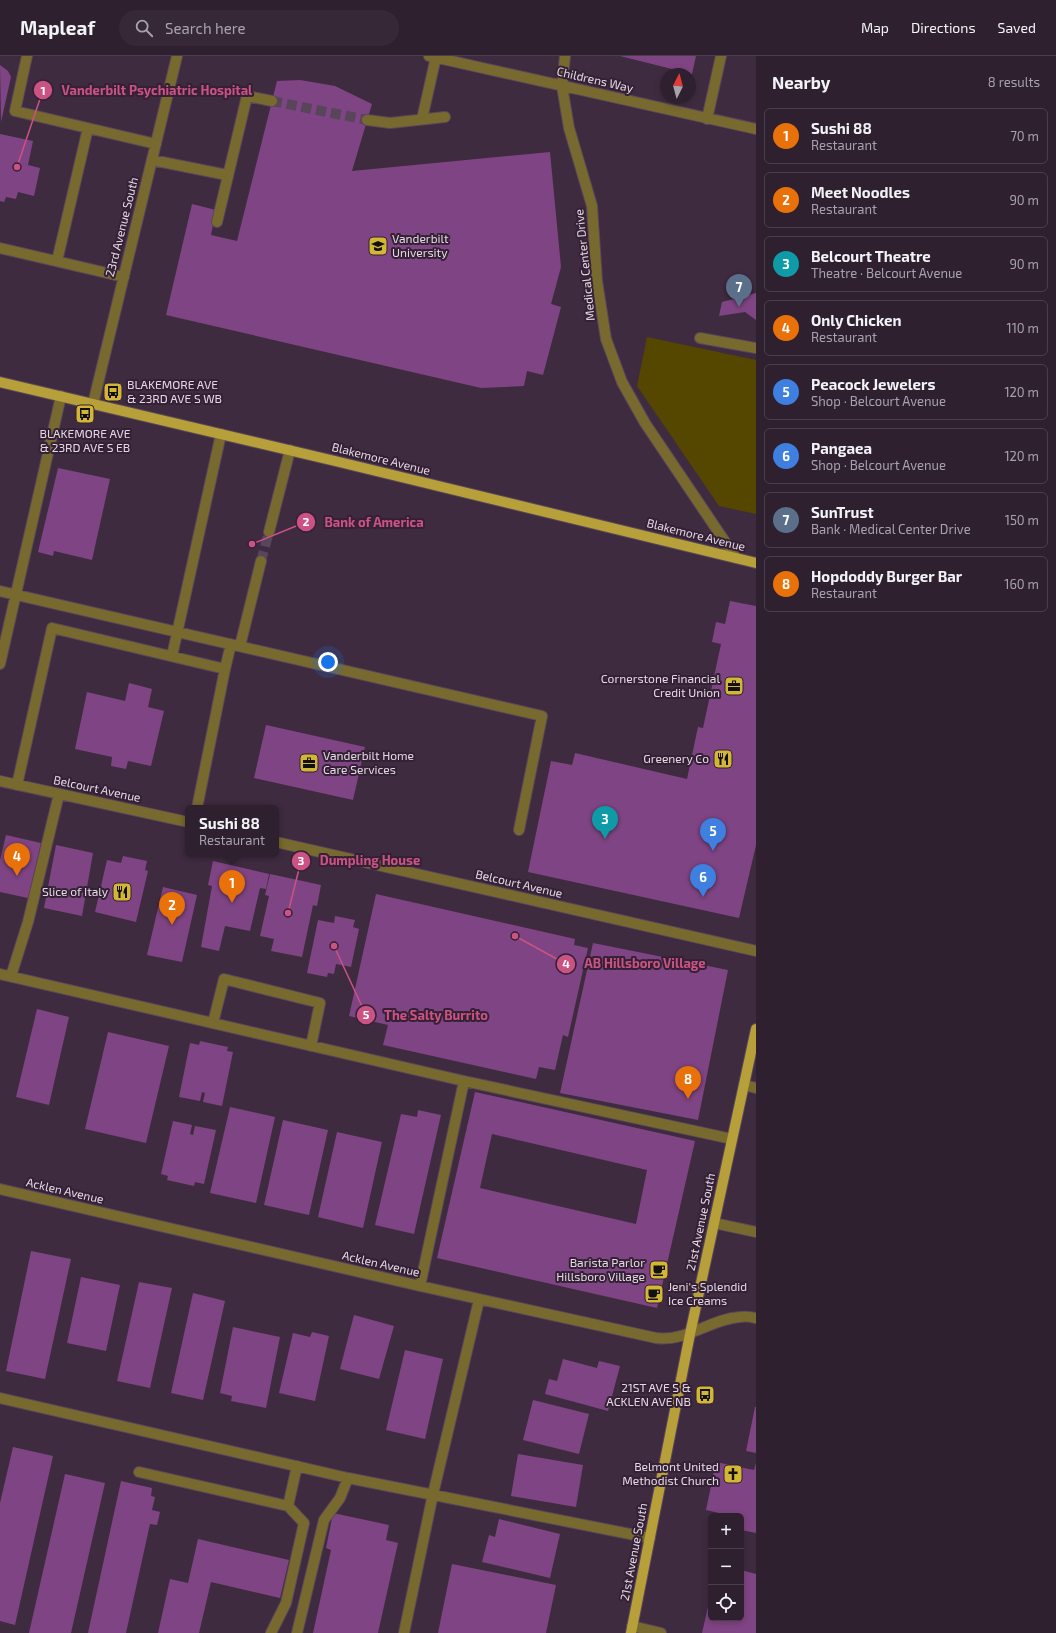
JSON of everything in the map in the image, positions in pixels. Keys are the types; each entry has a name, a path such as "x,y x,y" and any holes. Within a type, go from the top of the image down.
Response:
{"main road":[{"name":"Blakemore Avenue","path":"0,382 290,450 756,563"},
{"name":"21st Avenue South","path":"632,1629 690,1334 756,1029"}],"street":[{"path":"27,56 15,111 156,144"},
{"name":"23rd Avenue South","path":"93,404 178,56"},
{"name":"Medical Center Drive","path":"565,56 562,86 569,128 592,206 597,281 606,339 622,382 645,423 736,558"},
{"path":"707,119 721,56"},
{"path":"422,119 432,57"},
{"name":"Childrens Way","path":"432,57 756,129"},
{"path":"217,222 247,96 272,101"},
{"path":"367,120 390,123 445,117"},
{"path":"57,261 88,128"},
{"path":"152,160 227,175"},
{"path":"0,248 124,277"},
{"path":"700,338 756,348"},
{"path":"0,664 61,396"},
{"path":"172,656 221,434"},
{"path":"269,532 290,450"},
{"path":"199,805 226,669 261,561"},
{"path":"0,591 542,716 519,830"},
{"path":"17,785 52,628 226,669"},
{"name":"Belcourt Avenue","path":"0,781 185,821"},
{"path":"11,976 28,922 59,794"},
{"name":"Belcourt Avenue","path":"279,843 756,951"},
{"path":"0,974 464,1081 732,1139"},
{"path":"213,1023 224,979 320,1003 311,1046"},
{"path":"420,1286 464,1081"},
{"path":"744,1085 756,1088"},
{"name":"Acklen Avenue","path":"0,1190 480,1300 656,1338 665,1339 690,1334 730,1319 741,1317 756,1318"},
{"path":"714,1223 756,1232"},
{"path":"404,1633 433,1494 480,1300"},
{"path":"0,1398 348,1478 650,1538"},
{"path":"288,1506 297,1466"},
{"path":"138,1472 288,1506 304,1523 286,1603 272,1633"},
{"path":"297,1633 324,1520 340,1498 348,1478"},
{"path":"632,1629 661,1633"}],"shaded area":[{"path":"647,337 756,360 756,514 719,506 637,386"}],"building":[{"path":"620,56 696,56 693,68 668,68"},
{"path":"0,65 8,71 11,77 1,122"},
{"path":"300,80 335,86 372,104 352,171 550,152 561,267 551,304 561,307 543,375 527,371 524,386 481,388 166,315 192,204 216,210 211,235 237,241 277,81"},
{"path":"0,134 33,141 28,165 40,168 34,196 18,192 16,199 6,197 4,202 0,201"},
{"path":"756,293 756,320 745,312 719,316 722,302"},
{"path":"58,468 110,479 92,560 54,551 53,556 38,552"},
{"path":"730,601 756,606 756,845 739,918 528,872 551,761 572,765 575,753 687,779 698,727 703,728 721,644 712,642 716,622 725,624"},
{"path":"129,683 152,689 148,707 164,711 151,766 128,761 126,769 111,766 112,757 75,749 87,692 125,701"},
{"name":"Vanderbilt Home Care Services","path":"266,725 365,747 353,800 254,778"},
{"path":"6,835 41,843 28,898 0,892 0,860"},
{"path":"56,845 93,853 82,916 44,908"},
{"name":"Slice of Italy","path":"123,856 147,861 145,870 148,871 136,922 95,912 107,860 121,863"},
{"path":"213,861 269,874 266,889 260,888 250,931 225,926 219,951 201,947 212,886 208,885"},
{"path":"270,874 321,885 317,906 313,905 302,957 271,951 274,939 260,936 269,896 265,895"},
{"path":"163,887 197,895 182,962 147,955"},
{"path":"376,894 575,939 574,945 588,948 568,1037 563,1035 555,1070 539,1067 536,1079 383,1045 388,1025 349,1016"},
{"path":"335,916 355,920 353,927 359,929 351,967 336,964 334,974 328,973 327,977 307,973 318,920 334,923"},
{"path":"593,943 728,970 698,1120 560,1093"},
{"path":"37,1009 69,1017 49,1105 16,1097"},
{"path":"108,1032 169,1046 146,1143 85,1129"},
{"path":"200,1041 228,1047 227,1051 233,1052 222,1106 203,1102 205,1093 202,1092 200,1101 179,1097 190,1043 199,1045"},
{"path":"475,1092 695,1141 657,1308 437,1258","holes":["492,1134 647,1170 636,1224 480,1188"]},
{"path":"230,1107 275,1117 256,1203 210,1193"},
{"path":"418,1110 441,1115 414,1234 375,1225 401,1114 417,1117"},
{"path":"283,1120 328,1130 309,1215 264,1205"},
{"path":"173,1121 192,1125 190,1134 193,1135 195,1126 216,1130 204,1184 195,1182 194,1186 167,1180 168,1176 161,1174"},
{"path":"337,1132 382,1142 363,1228 318,1217"},
{"path":"31,1251 71,1259 45,1379 6,1371"},
{"path":"81,1277 120,1285 106,1351 67,1343"},
{"path":"139,1282 172,1288 150,1388 117,1381"},
{"path":"193,1293 225,1301 203,1400 171,1393"},
{"path":"354,1315 394,1326 379,1379 340,1369"},
{"path":"233,1327 280,1337 266,1408 231,1401 232,1396 220,1393"},
{"path":"312,1332 329,1336 315,1401 279,1393 293,1333 310,1337"},
{"path":"405,1350 443,1359 425,1439 386,1430"},
{"path":"563,1359 597,1368 599,1361 620,1366 608,1411 545,1394 549,1379 557,1381"},
{"path":"533,1400 589,1414 579,1454 523,1440"},
{"path":"756,1407 756,1453 746,1451"},
{"path":"13,1447 53,1456 15,1625 0,1621 0,1503"},
{"path":"518,1454 583,1465 576,1507 511,1496"},
{"path":"716,1462 754,1470 756,1463 756,1533 744,1531 744,1513 719,1513 706,1510"},
{"path":"65,1474 105,1483 71,1633 29,1633"},
{"path":"121,1481 152,1488 151,1496 155,1497 152,1510 160,1512 157,1525 150,1524 126,1633 88,1633"},
{"path":"333,1513 389,1525 386,1540 398,1543 378,1633 313,1633 331,1550 326,1548"},
{"path":"499,1519 560,1534 550,1578 482,1562 489,1535 495,1537"},
{"path":"198,1539 289,1560 280,1598 211,1582 199,1633 158,1633 170,1579 188,1583"},
{"path":"452,1564 556,1585 546,1633 438,1633"},
{"path":"744,1571 756,1574 756,1633 702,1633 708,1607 708,1621 744,1621"}],"tunnel":[{"path":"272,101 367,120"},
{"path":"261,561 269,532"}],"place":[{"name":"Vanderbilt Psychiatric Hospital","path":"17,167"},
{"name":"Vanderbilt University","path":"378,246"},
{"name":"SunTrust","path":"739,307"},
{"name":"BLAKEMORE AVE & 23RD AVE S WB","path":"113,392"},
{"name":"BLAKEMORE AVE & 23RD AVE S EB","path":"85,414"},
{"name":"Bank of America","path":"252,544"},
{"name":"Cornerstone Financial Credit Union","path":"734,686"},
{"name":"Greenery Co","path":"723,759"},
{"name":"Vanderbilt Home Care Services","path":"309,763"},
{"name":"Belcourt Theatre","path":"605,839"},
{"name":"Peacock Jewelers","path":"713,851"},
{"name":"Only Chicken","path":"17,876"},
{"name":"Slice of Italy","path":"122,892"},
{"name":"Pangaea","path":"703,897"},
{"name":"Sushi 88","path":"232,903"},
{"name":"Dumpling House","path":"288,913"},
{"name":"Meet Noodles","path":"172,925"},
{"name":"AB Hillsboro Village","path":"515,936"},
{"name":"The Salty Burrito","path":"334,946"},
{"name":"Hopdoddy Burger Bar","path":"688,1099"},
{"name":"Barista Parlor Hillsboro Village","path":"659,1270"},
{"name":"Jeni's Splendid Ice Creams","path":"654,1294"},
{"name":"21ST AVE S & ACKLEN AVE NB","path":"705,1395"},
{"name":"Belmont United Methodist Church","path":"733,1474"}]}
